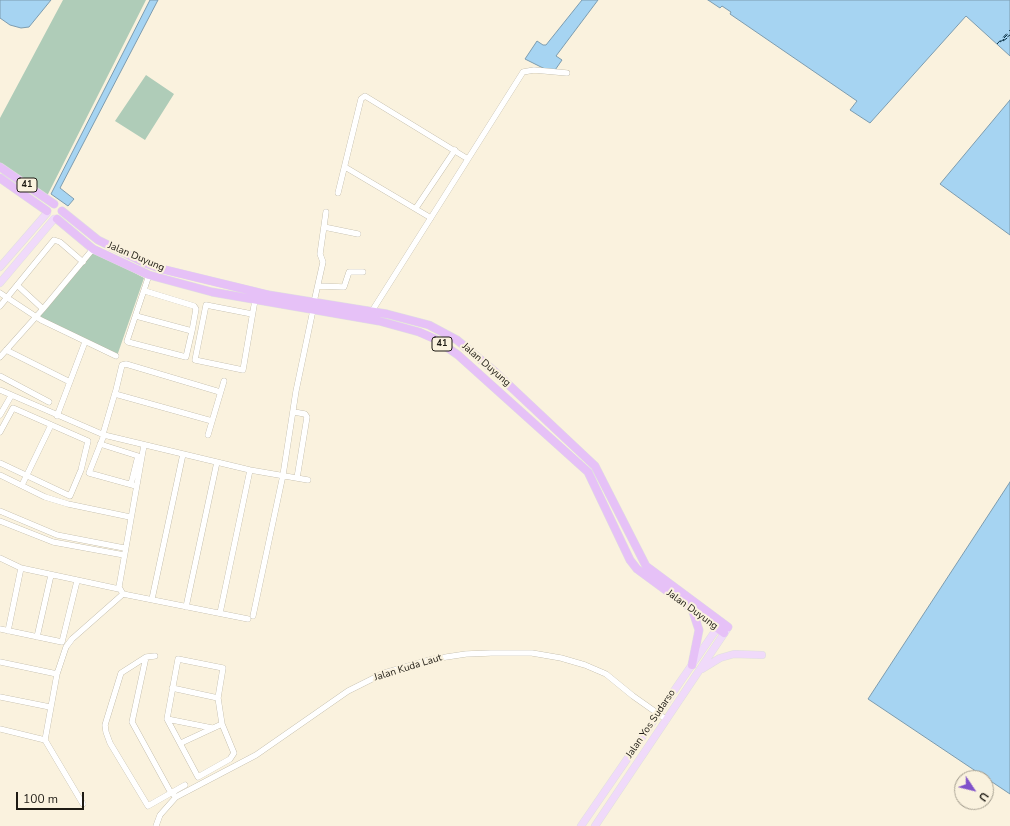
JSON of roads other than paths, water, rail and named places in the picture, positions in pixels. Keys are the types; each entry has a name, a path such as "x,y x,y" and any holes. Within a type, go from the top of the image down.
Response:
{"highway":[{"name":"41","path":"0,167 54,204 61,206 62,211"},
{"name":"41","path":"0,178 56,219"},
{"path":"47,212 48,207 54,204"},
{"path":"56,219 62,215 62,211"},
{"name":"Jalan Duyung","path":"62,211 94,238 145,263 220,284 379,321 426,335 458,355 583,466 595,484 633,564 644,575 692,609 723,628"},
{"name":"Jalan Duyung","path":"56,219 93,249 149,275 255,300 372,311 436,328 462,344 494,371 595,466 646,566 723,628"},
{"path":"216,292 220,284"},
{"path":"486,380 494,371"},
{"path":"692,609 697,619 699,630 692,665"}],"main road":[{"path":"0,267 47,212"},
{"path":"0,283 56,219"},
{"path":"24,240 31,246"},
{"name":"Jalan Yos Sudarso","path":"581,826 692,665 723,628"},
{"name":"Jalan Yos Sudarso","path":"595,826 700,670 723,628"},
{"path":"700,670 720,658 734,654 762,655"}],"street":[{"path":"372,311 523,72 534,70 567,73"},
{"path":"338,193 361,99 365,96 468,159"},
{"path":"416,208 455,150"},
{"path":"345,167 431,218"},
{"path":"0,558 22,568 51,575 186,607 250,618 283,475 323,260 320,254 326,212"},
{"path":"324,227 358,234"},
{"path":"0,306 56,240 83,262"},
{"path":"0,357 43,309 93,249"},
{"path":"318,286 344,287 348,273 354,271 363,272"},
{"path":"145,292 194,306 196,309 185,358 130,344 127,341 145,292 149,275"},
{"path":"17,285 43,309"},
{"path":"0,292 36,317 116,356"},
{"path":"210,305 216,292"},
{"path":"252,314 206,305 195,357 196,360 198,362 243,370 255,300"},
{"path":"136,316 192,331"},
{"path":"57,416 85,342"},
{"path":"6,350 70,382"},
{"path":"133,485 89,473 103,435 123,364 220,392"},
{"path":"0,376 49,402"},
{"path":"208,435 224,381"},
{"path":"0,390 103,435 250,470 308,480"},
{"path":"115,393 212,422"},
{"path":"0,415 11,396"},
{"path":"0,432 13,408 88,441 81,470 70,496 0,463"},
{"path":"294,412 306,415 297,478"},
{"path":"22,485 51,425"},
{"path":"83,804 45,740 50,707 62,656 69,643 121,591 124,548 130,517 137,455 100,444"},
{"path":"133,485 144,445"},
{"path":"152,599 183,454"},
{"path":"186,607 216,462"},
{"path":"220,613 250,470"},
{"path":"0,475 45,497 68,504 130,517"},
{"path":"0,512 57,535 124,548"},
{"path":"0,521 53,542 124,555"},
{"path":"8,631 22,568"},
{"path":"37,637 51,575"},
{"path":"0,629 62,642 77,581"},
{"name":"Jalan Kuda Laut","path":"156,826 160,815 173,795 240,764 279,741 348,691 368,680 384,673 433,659 491,653 532,653 544,654 579,663 606,674 632,696 667,720"},
{"path":"155,656 146,657 124,671 118,678 105,725 106,732 110,743 146,804 151,805 173,795 185,785"},
{"path":"146,657 132,722 173,795"},
{"path":"234,753 230,759 198,777 167,719 178,659 221,666 223,668 218,698 222,724 240,764"},
{"path":"0,662 57,674"},
{"path":"172,688 218,698"},
{"path":"0,697 50,707"},
{"path":"167,719 212,728"},
{"path":"181,744 222,724"},
{"path":"0,729 45,740"}],"water":[{"path":"0,0 51,0 29,27 21,28 10,25 0,18"},
{"path":"150,0 158,0 60,188 74,199 68,206 51,194"},
{"path":"582,0 598,0 556,56 562,60 553,73 525,59 537,41 543,45 546,45"},
{"path":"708,0 1010,0 1010,56 966,16 870,123 850,110 857,101 730,14 731,12 722,6 720,8"},
{"path":"1010,100 1010,235 940,184"},
{"path":"1010,482 1010,794 994,783 994,770 974,770 868,699"}]}
